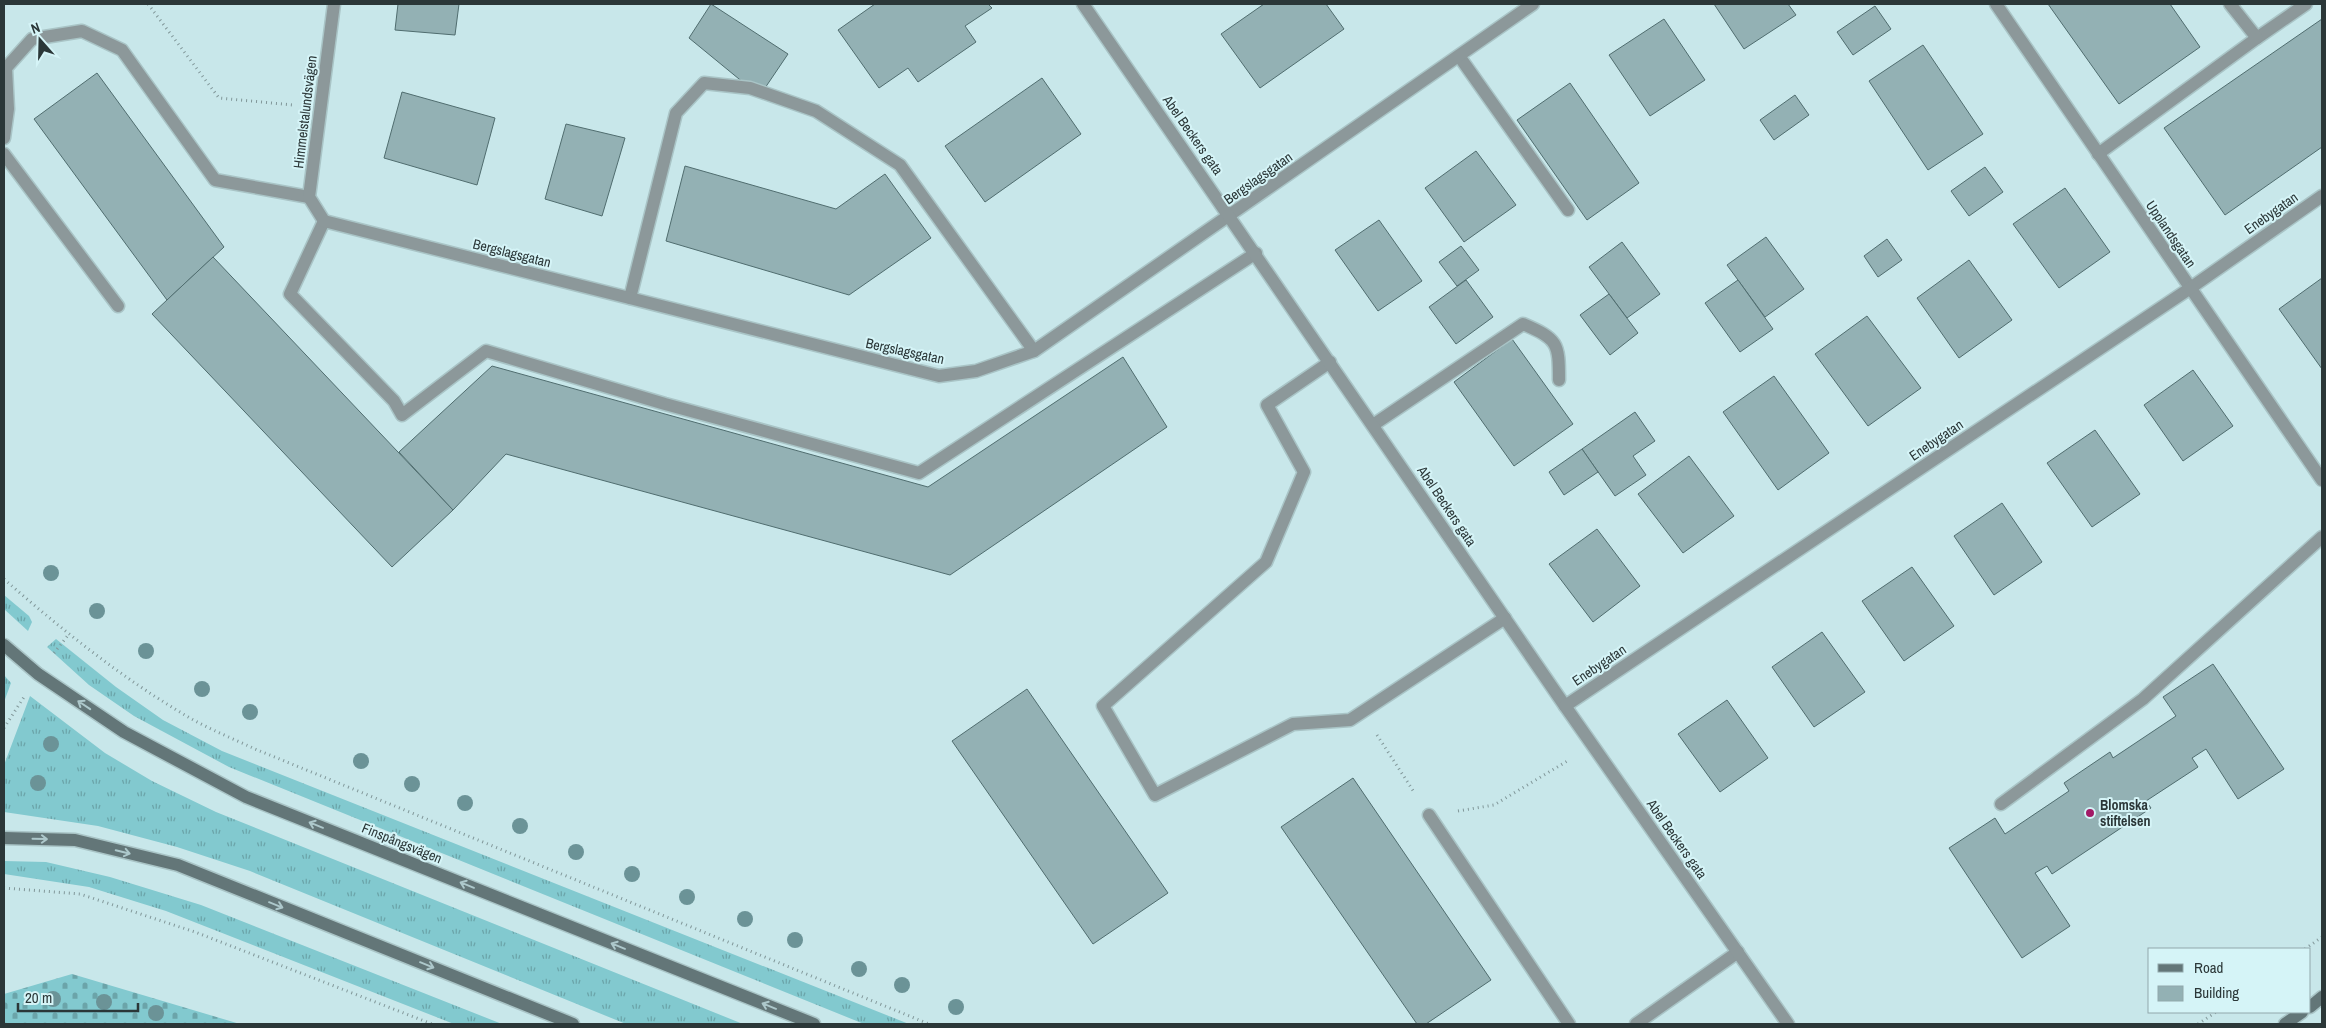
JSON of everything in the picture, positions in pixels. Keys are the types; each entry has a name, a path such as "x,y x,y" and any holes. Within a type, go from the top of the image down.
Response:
{"main road":[{"name":"Finspångsvägen","path":"4,645 38,674 124,732 246,796 814,1024"},
{"path":"4,838 76,840 178,865 573,1024"},
{"path":"2311,1005 2322,998"},
{"path":"2285,1024 2301,1013"}],"street":[{"name":"Himmelstalundsvägen","path":"309,197 334,4"},
{"name":"Abel Beckers gata","path":"1083,4 1256,253 1565,706 1788,1024"},
{"name":"Bergslagsgatan","path":"324,221 938,376 976,371 1034,351 1533,4"},
{"name":"Upplandsgatan","path":"1996,4 2322,480"},
{"path":"2230,4 2257,38"},
{"path":"2098,154 2306,4"},
{"path":"4,138 8,109 6,68 32,40 82,31 122,50 215,180 309,197 324,221 290,294 394,401 402,415 486,351 664,404 919,473 1256,253"},
{"path":"1459,56 1568,210"},
{"path":"630,298 676,114 704,82 750,88 816,111 900,165 1034,351"},
{"path":"4,154 118,306"},
{"name":"Enebygatan","path":"1565,706 2190,289 2322,196"},
{"path":"1373,425 1523,324 1546,334 1559,351 1559,380"},
{"path":"1330,362 1267,404 1304,472 1266,562 1103,706 1154,795 1293,724 1350,720 1505,618"},
{"path":"2001,804 2143,699 2322,537"},
{"path":"1429,815 1569,1024"},
{"path":"1636,1024 1738,952"}],"path":[{"path":"148,4 219,98 321,107"},
{"path":"4,579 69,634 137,685 192,719 256,749 929,1024"},
{"path":"1362,712 1429,815 1494,805 1593,746"},
{"path":"4,888 80,894 195,932 432,1024"},
{"path":"2306,948 2322,937"},
{"path":"2198,1024 2214,1013"}],"green space":[{"path":"4,595 29,616 32,622 28,631 4,609"},
{"path":"56,639 116,687 163,720 222,751 909,1024 864,1024 229,767 134,716 89,685 47,647"},
{"path":"4,675 11,683 4,702"},
{"path":"30,696 105,753 152,781 216,812 743,1024 626,1024 250,871 177,847 98,826 4,812 4,765"},
{"path":"4,861 46,862 110,877 201,905 502,1024 454,1024 166,911 89,887 4,874"},
{"path":"72,974 240,1024 4,1024 4,994"}],"building":[{"path":"398,4 459,4 455,35 395,30"},
{"path":"711,4 788,54 765,88 750,88 689,38"},
{"path":"875,4 988,4 992,8 965,26 976,42 918,82 908,68 879,88 838,30"},
{"path":"1264,4 1326,4 1344,29 1260,88 1221,34"},
{"path":"1714,4 1788,4 1796,15 1744,49"},
{"path":"2048,4 2170,4 2200,47 2119,104"},
{"path":"1875,6 1891,29 1853,55 1837,32"},
{"path":"1664,19 1705,80 1650,116 1609,55"},
{"path":"2322,19 2322,147 2225,215 2164,128"},
{"path":"1923,45 1983,134 1928,170 1869,81"},
{"path":"97,73 224,247 167,300 34,119"},
{"path":"1042,78 1081,134 985,202 945,146"},
{"path":"1570,83 1639,183 1587,220 1517,120"},
{"path":"402,92 495,118 477,185 384,158"},
{"path":"1795,95 1809,115 1774,140 1760,120"},
{"path":"566,124 625,138 602,216 545,199"},
{"path":"1476,151 1516,205 1464,242 1425,188"},
{"path":"685,166 836,209 885,174 931,238 849,295 666,241"},
{"path":"1985,167 2003,192 1969,216 1951,191"},
{"path":"2065,188 2110,252 2059,288 2013,224"},
{"path":"1379,220 1422,281 1378,311 1335,250"},
{"path":"1766,237 1804,289 1765,317 1727,265"},
{"path":"1887,239 1902,260 1878,277 1864,256"},
{"path":"1622,242 1660,294 1627,318 1589,267"},
{"path":"1461,246 1479,270 1457,286 1439,262"},
{"path":"213,257 453,510 392,567 152,314"},
{"path":"1969,260 2012,320 1959,358 1917,298"},
{"path":"2322,278 2322,369 2279,309"},
{"path":"1466,280 1493,317 1456,344 1429,307"},
{"path":"1738,280 1773,329 1740,352 1705,303"},
{"path":"1609,294 1638,333 1610,355 1580,315"},
{"path":"1867,316 1921,388 1868,426 1815,354"},
{"path":"1512,339 1573,424 1514,466 1454,382"},
{"path":"1123,357 1167,427 950,575 506,454 453,510 399,452 492,366 928,487"},
{"path":"2193,370 2233,426 2183,461 2144,405"},
{"path":"1774,376 1829,453 1778,490 1723,412"},
{"path":"1635,412 1655,441 1633,456 1646,475 1615,496 1582,449"},
{"path":"2095,430 2140,494 2092,527 2047,463"},
{"path":"1582,449 1598,472 1564,495 1549,472"},
{"path":"1689,456 1734,516 1683,553 1638,494"},
{"path":"2002,503 2042,562 1994,595 1954,536"},
{"path":"1597,529 1640,586 1593,622 1549,564"},
{"path":"1912,567 1954,626 1904,661 1862,601"},
{"path":"1822,632 1865,692 1814,727 1772,667"},
{"name":"Blomska stiftelsen","path":"2213,664 2284,769 2238,799 2206,749 2192,758 2198,767 2146,801 2151,808 2052,874 2047,866 2035,873 2070,926 2022,958 1949,848 1995,818 2005,834 2069,791 2064,783 2110,752 2113,758 2176,716 2163,697"},
{"path":"1027,689 1168,893 1093,944 952,741"},
{"path":"1727,700 1768,758 1720,792 1678,734"},
{"path":"1353,778 1491,980 1426,1024 1417,1024 1281,827"}],"place":[{"name":"Blomska stiftelsen","path":"2090,813"}]}
